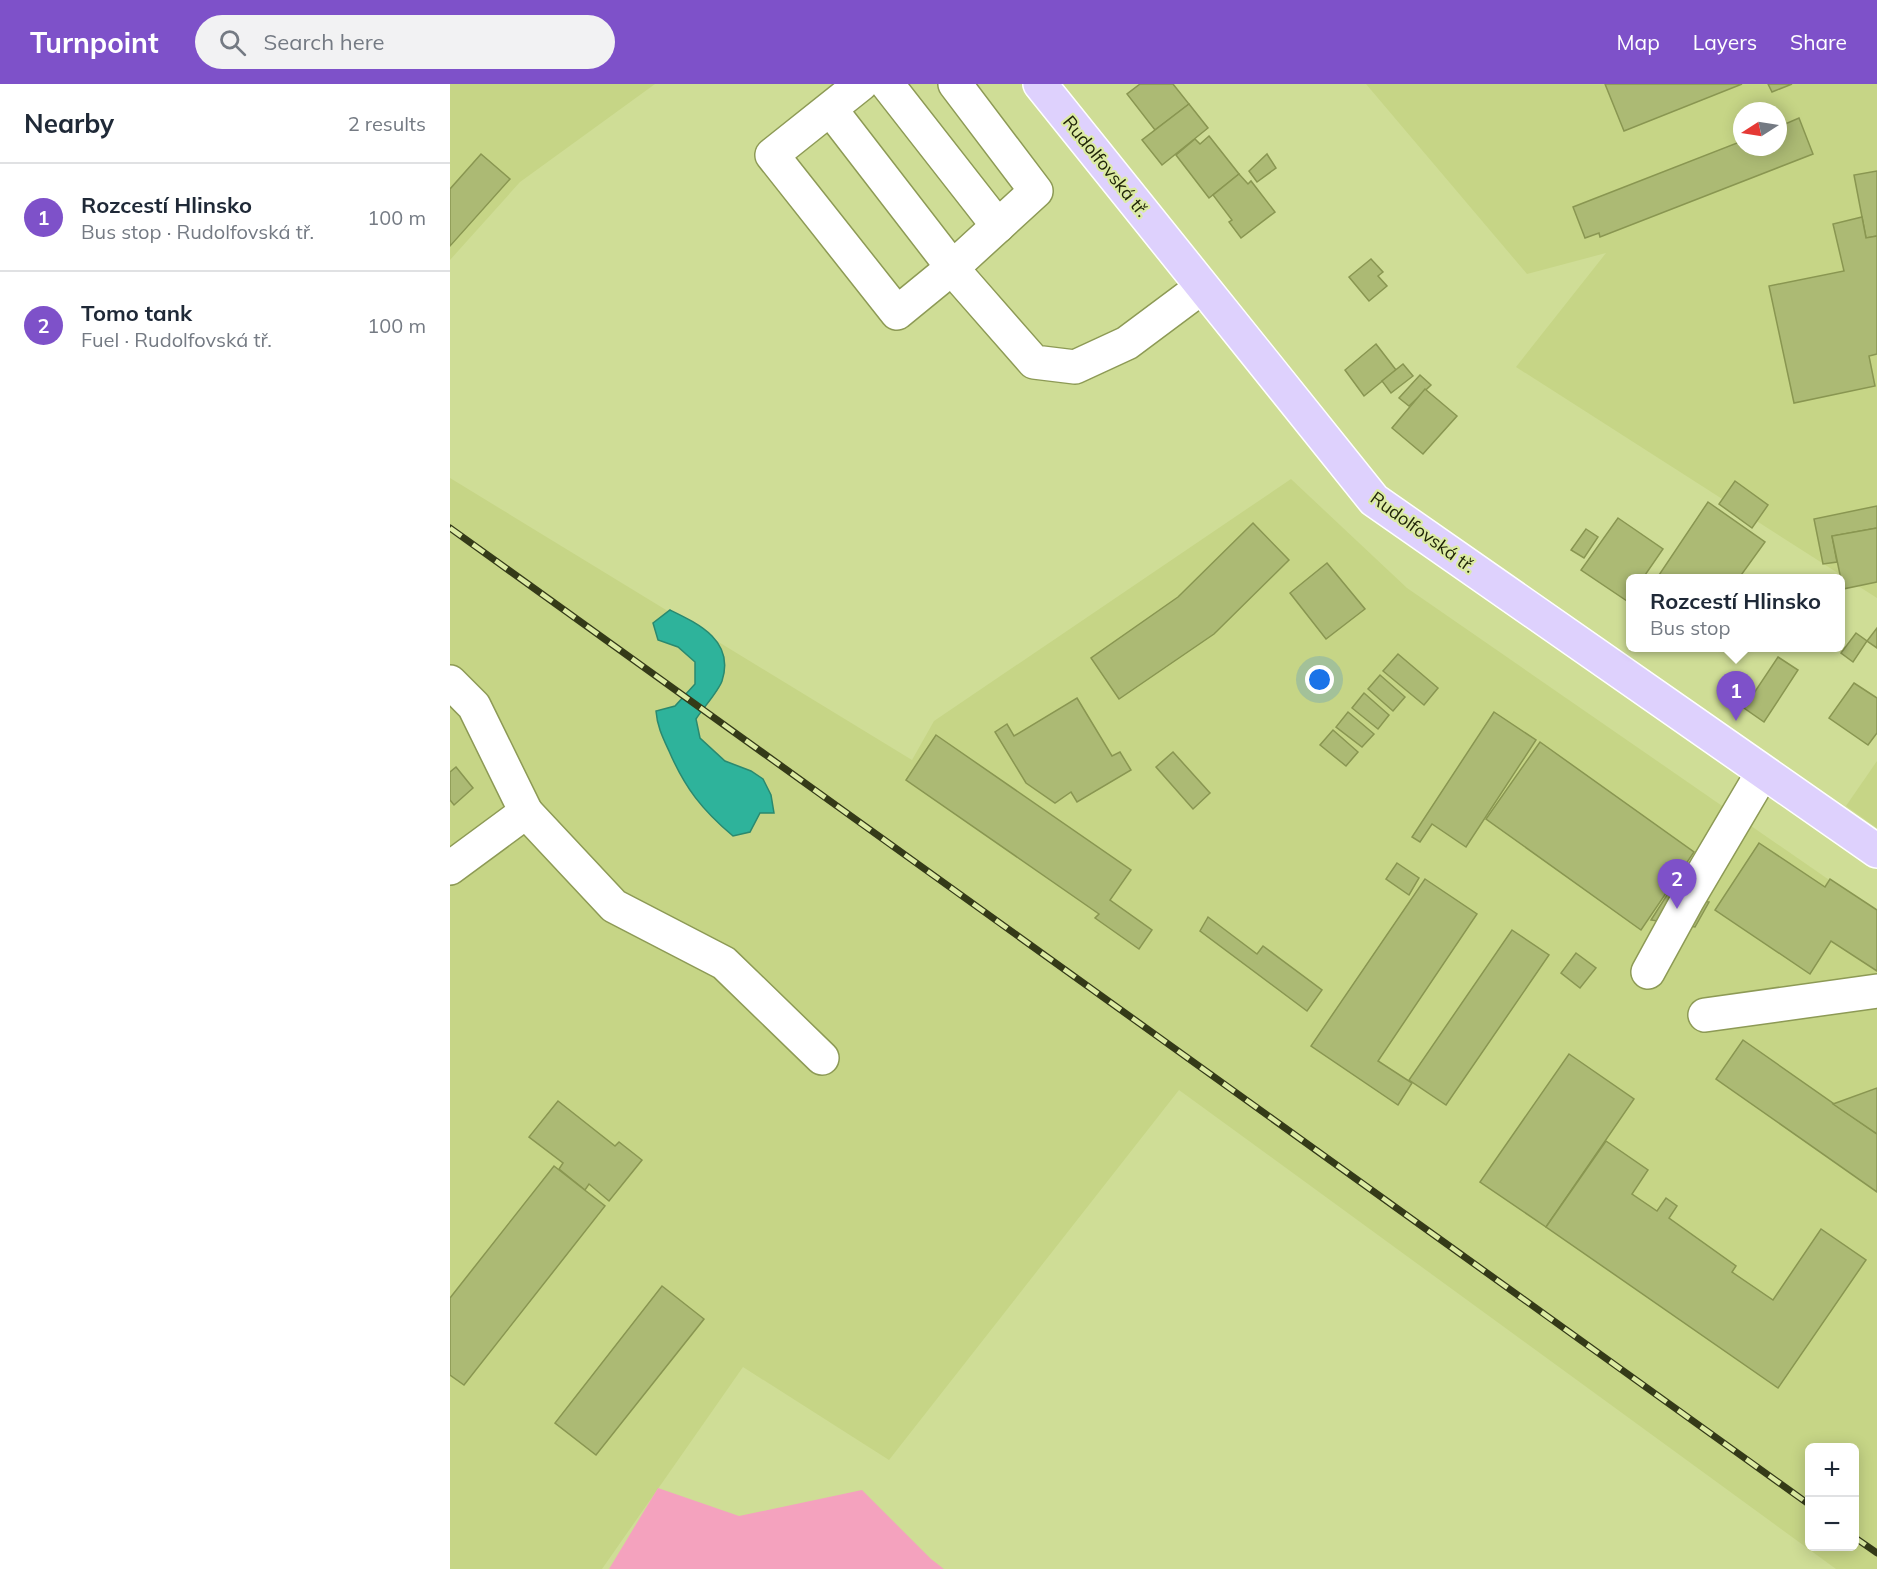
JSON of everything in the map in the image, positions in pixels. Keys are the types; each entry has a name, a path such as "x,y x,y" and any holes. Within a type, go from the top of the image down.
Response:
{"main road":[{"name":"Rudolfovská tř.","path":"1040,84 1374,500 1877,851"}],"lane":[{"path":"861,84 772,155 897,313 952,268 1036,191 955,84"},
{"path":"887,84 998,226"},
{"path":"831,110 952,268 1034,362 1075,367 1127,343 1202,287"},
{"path":"450,682 474,706 526,812 614,906 724,963 822,1058"},
{"path":"1648,972 1688,898 1763,772"},
{"path":"450,868 526,812"},
{"path":"1705,1015 1877,991"}],"shaded area":[{"path":"450,84 655,84 520,182 450,260"},
{"path":"1366,84 1877,84 1877,598 1845,578 1845,574 1839,574 1516,367 1606,253 1527,274"},
{"path":"450,478 912,760 934,721 1291,479 1407,588 1877,913 1877,1569 1836,1569 1811,1551 1859,1551 1859,1443 1805,1443 1805,1546 1179,1090 889,1460 743,1367 602,1569 450,1569"},
{"path":"1877,761 1877,828 1846,806"},
{"path":"658,1488 739,1516 862,1490 931,1559 944,1569 609,1569"}],"water":[{"path":"670,610 703,628 719,645 723,655 725,667 722,681 696,719 700,738 725,761 751,771 763,779 771,795 774,813 760,813 750,832 733,836 703,807 681,776 661,732 656,711 675,706 695,684 695,662 678,647 658,640 653,623"}],"building":[{"path":"1140,84 1173,84 1189,104 1155,130 1127,94"},
{"path":"1605,84 1742,84 1624,131"},
{"path":"1768,84 1792,84 1772,92"},
{"path":"1189,104 1208,128 1162,165 1142,140"},
{"path":"1799,118 1813,154 1600,237 1599,233 1585,238 1573,207 1733,145 1733,156 1787,156 1787,123"},
{"path":"1209,136 1239,174 1209,198 1176,155 1195,139 1200,144"},
{"path":"481,154 510,179 450,246 450,189"},
{"path":"1267,154 1276,168 1257,182 1249,171"},
{"path":"1877,171 1877,236 1866,238 1854,175"},
{"path":"1239,174 1248,184 1251,181 1275,212 1241,238 1229,222 1232,220 1213,195"},
{"path":"1862,217 1866,238 1877,236 1877,354 1869,356 1875,386 1794,403 1769,286 1844,271 1833,224"},
{"path":"1371,259 1383,272 1378,276 1387,286 1369,301 1349,277"},
{"path":"1376,344 1396,370 1364,396 1345,370"},
{"path":"1403,364 1413,376 1391,393 1382,381"},
{"path":"1420,375 1431,385 1409,406 1399,398"},
{"path":"1425,389 1457,416 1423,454 1392,428"},
{"path":"1735,481 1768,505 1752,528 1719,504"},
{"path":"1708,502 1765,542 1742,574 1660,574"},
{"path":"1877,506 1877,528 1832,536 1837,562 1823,564 1814,519"},
{"path":"1618,518 1663,549 1646,574 1626,574 1626,600 1581,570"},
{"path":"1253,523 1289,560 1214,634 1119,699 1091,658 1178,597"},
{"path":"1877,528 1877,582 1845,589 1845,574 1840,574 1832,536"},
{"path":"1586,529 1598,537 1584,558 1571,550"},
{"path":"1327,563 1365,609 1326,639 1290,593"},
{"path":"1877,628 1877,648 1867,641"},
{"path":"1856,633 1867,641 1853,662 1841,653 1845,652 1845,648"},
{"path":"1398,654 1438,688 1424,705 1383,671"},
{"path":"1778,657 1798,670 1764,722 1744,708"},
{"path":"1380,675 1405,697 1393,711 1368,689"},
{"path":"1854,683 1877,698 1877,733 1868,745 1829,718"},
{"path":"1364,693 1389,715 1378,729 1352,708"},
{"path":"1077,698 1112,756 1120,752 1131,770 1077,802 1071,792 1055,803 1026,783 995,732 1007,724 1014,736"},
{"path":"1348,712 1374,734 1362,747 1336,727"},
{"path":"1494,712 1536,740 1466,847 1432,824 1420,842 1412,837"},
{"path":"1333,730 1358,752 1346,766 1320,745"},
{"path":"936,735 1131,870 1110,900 1152,930 1139,949 1095,918 1099,914 906,780"},
{"path":"1540,742 1694,852 1641,930 1486,819"},
{"path":"1173,752 1210,793 1193,809 1156,767"},
{"path":"456,767 473,788 454,805 450,800 450,772"},
{"path":"1759,843 1825,887 1830,879 1877,910 1877,971 1831,941 1810,974 1715,910"},
{"path":"1397,863 1419,878 1409,895 1386,879"},
{"path":"1425,879 1477,914 1378,1061 1412,1083 1398,1105 1311,1046"},
{"path":"1667,895 1709,902 1695,927 1651,920"},
{"path":"1208,917 1257,954 1263,946 1322,990 1307,1011 1200,931"},
{"path":"1512,930 1549,955 1446,1105 1409,1080"},
{"path":"1576,953 1596,968 1580,988 1561,973"},
{"path":"1743,1040 1877,1134 1877,1192 1716,1079"},
{"path":"1569,1054 1634,1099 1546,1227 1480,1182"},
{"path":"1877,1088 1877,1134 1833,1104"},
{"path":"558,1101 615,1146 619,1142 642,1160 609,1201 589,1184 585,1190 559,1169 563,1163 529,1137"},
{"path":"1606,1141 1648,1170 1632,1194 1657,1211 1666,1198 1677,1206 1669,1218 1736,1266 1732,1272 1773,1300 1821,1229 1866,1260 1778,1388 1546,1227"},
{"path":"554,1166 605,1206 464,1385 450,1375 450,1298"},
{"path":"662,1286 704,1319 596,1455 555,1423"}],"railway":[{"path":"450,528 1805,1501"},
{"path":"1859,1540 1877,1553"}],"place":[{"name":"Rozcestí Hlinsko","path":"1736,721"},
{"name":"Tomo tank","path":"1677,909"}]}
